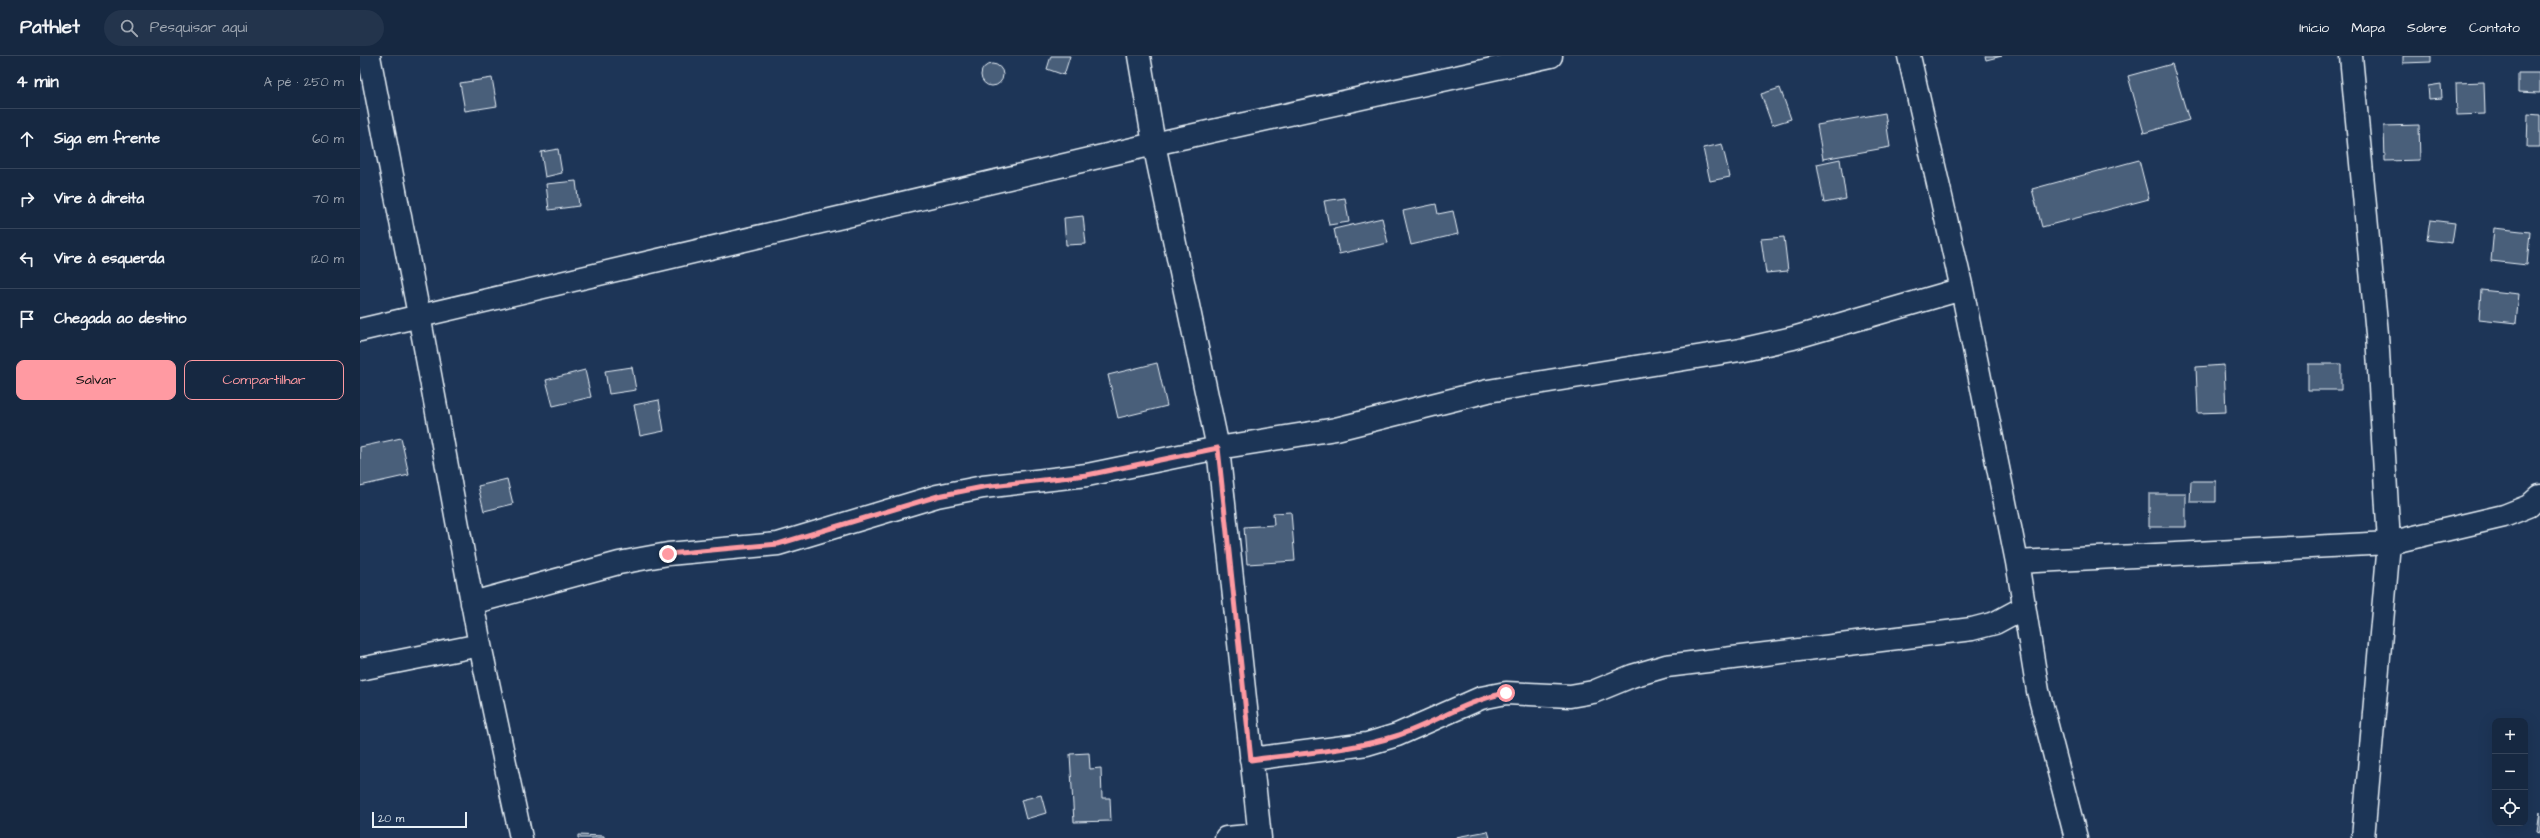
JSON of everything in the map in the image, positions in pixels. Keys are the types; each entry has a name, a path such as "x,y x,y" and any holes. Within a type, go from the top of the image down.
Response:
{"street":[{"path":"369,56 480,645 521,838"},
{"path":"1139,56 1154,144 1218,448 1259,836 1226,838"},
{"path":"360,330 1154,144 1550,56"},
{"path":"1909,56 1962,289 2016,562 2038,691 2076,838"},
{"path":"2351,56 2377,334 2389,543 2363,838"},
{"path":"472,603 626,562 668,554 778,544 953,493 983,487 1087,475 1218,448 1336,429 1488,391 1740,350 1793,338 1962,289"},
{"path":"2016,562 2389,543 2504,516 2529,506 2540,496"},
{"path":"1251,760 1367,744 1397,735 1481,698 1506,693 1570,696 1593,692 1632,676 1666,666 1972,629 1995,623 2023,608"},
{"path":"360,669 480,645"}],"building":[{"path":"1051,56 1070,56 1064,75 1047,69"},
{"path":"1985,56 2002,56 1986,60"},
{"path":"2403,56 2431,56 2431,62 2403,63"},
{"path":"992,64 1000,67 1003,75 1000,83 992,86 984,83 981,75 984,67"},
{"path":"2172,64 2189,120 2144,133 2128,76"},
{"path":"2518,73 2540,73 2540,93 2518,92"},
{"path":"492,78 497,106 465,111 460,83"},
{"path":"2484,82 2485,114 2457,115 2456,83"},
{"path":"2441,84 2442,98 2429,99 2428,86"},
{"path":"1780,88 1791,119 1772,125 1761,94"},
{"path":"1885,113 1890,147 1823,159 1817,125"},
{"path":"2528,114 2540,115 2540,147 2527,147"},
{"path":"2419,125 2420,160 2385,161 2384,126"},
{"path":"1722,144 1730,177 1710,181 1703,148"},
{"path":"558,149 562,173 545,177 541,152"},
{"path":"1840,159 1846,199 1824,203 1817,164"},
{"path":"2139,160 2149,199 2042,227 2032,189"},
{"path":"576,181 579,206 549,210 546,184"},
{"path":"1345,198 1349,222 1329,225 1324,201"},
{"path":"1436,204 1438,214 1453,211 1458,234 1411,245 1403,211"},
{"path":"1083,216 1086,244 1066,245 1064,218"},
{"path":"1382,218 1388,243 1339,254 1334,229"},
{"path":"2430,220 2455,223 2452,243 2427,240"},
{"path":"2494,228 2530,232 2527,265 2491,261"},
{"path":"1784,237 1788,271 1766,273 1761,239"},
{"path":"2481,290 2519,294 2516,323 2479,319"},
{"path":"1157,363 1167,406 1118,418 1108,375"},
{"path":"2308,364 2341,364 2341,390 2308,390"},
{"path":"2224,365 2226,412 2198,413 2196,367"},
{"path":"632,367 636,390 609,394 605,371"},
{"path":"585,370 591,397 553,406 546,380"},
{"path":"659,400 664,431 640,436 634,405"},
{"path":"401,438 409,475 360,486 360,447"},
{"path":"507,479 513,504 484,511 478,486"},
{"path":"2191,481 2216,481 2216,502 2190,502"},
{"path":"2149,494 2186,494 2186,527 2149,527"},
{"path":"1291,512 1295,561 1247,564 1244,527 1274,525 1273,513"},
{"path":"1089,753 1090,769 1101,768 1102,798 1110,798 1111,821 1074,822 1070,754"},
{"path":"1041,795 1046,813 1026,819 1021,800"},
{"path":"2540,812 2540,833 2537,832"},
{"path":"1488,831 1490,838 1456,838 1456,837"},
{"path":"578,835 604,836 604,838 578,838"}],"route":[{"path":"668,554 737,549 778,544 938,496 983,487 1087,475 1218,448 1251,760 1367,744 1397,735 1481,698 1506,693"}]}
